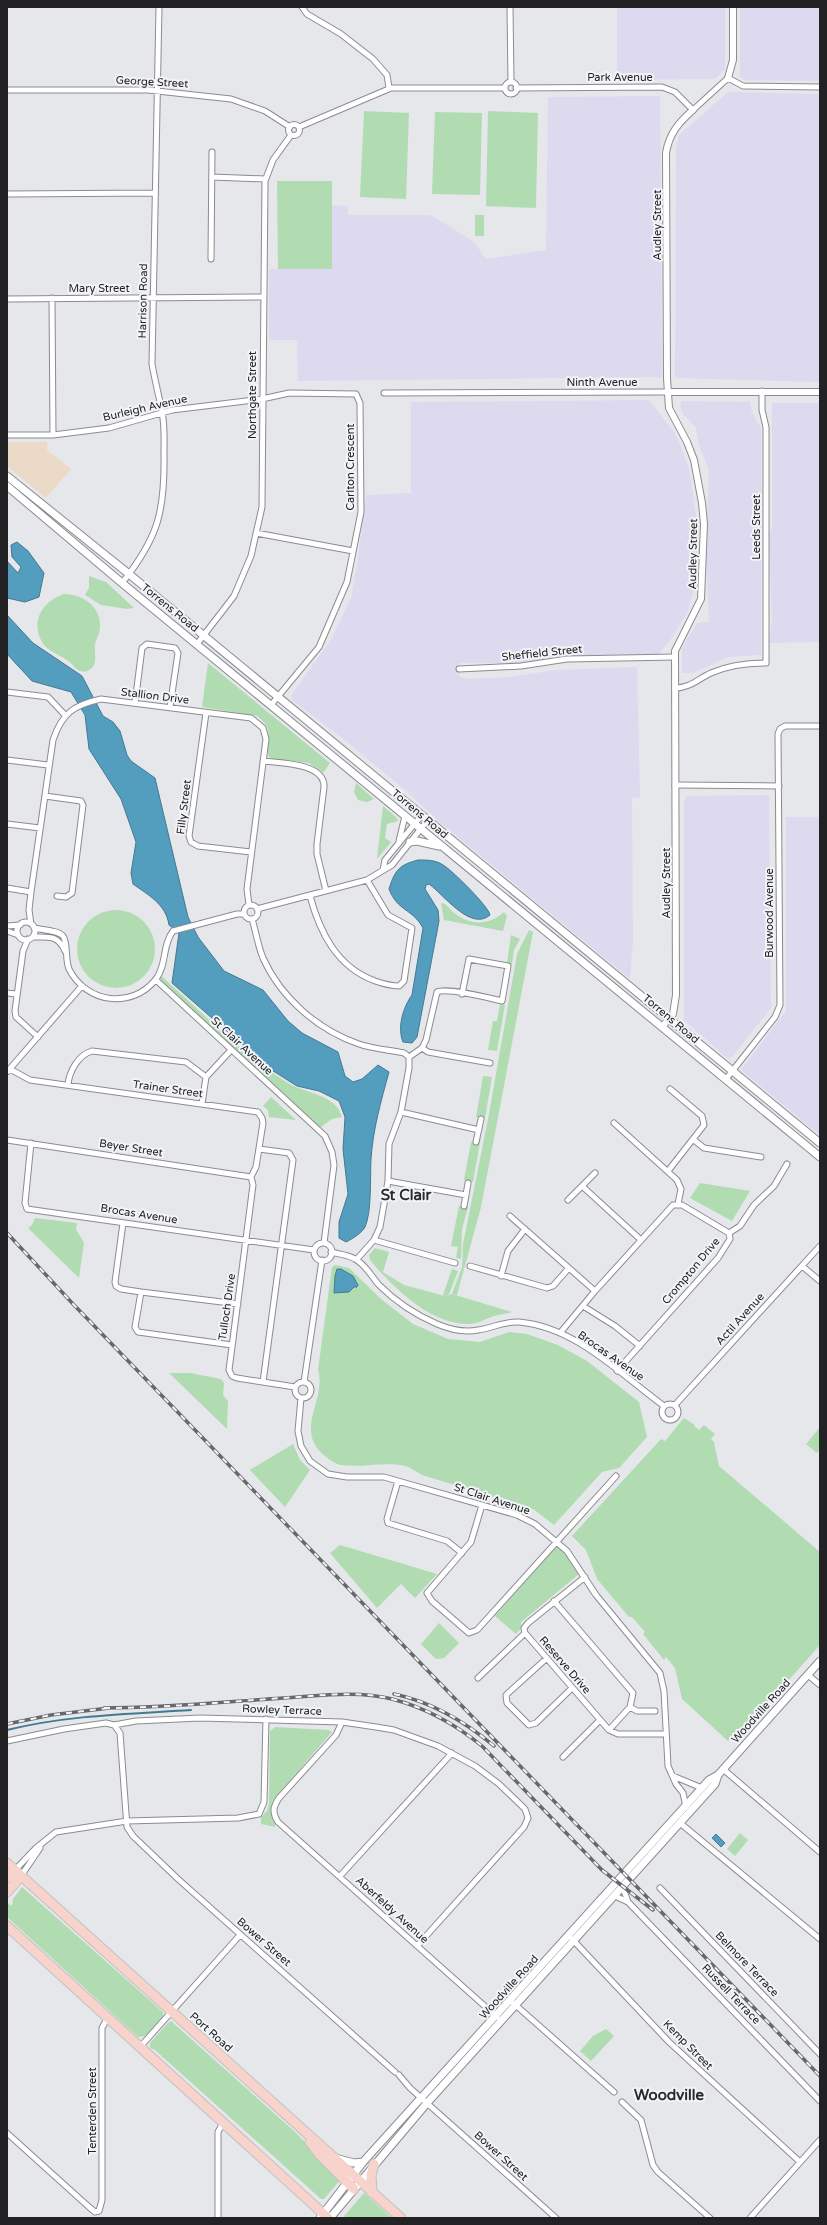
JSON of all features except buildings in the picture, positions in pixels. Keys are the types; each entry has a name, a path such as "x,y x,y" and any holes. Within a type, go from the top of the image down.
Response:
{"highway":[{"name":"Port Road","path":"7,1863 333,2158 353,2182 372,2193 401,2218"},
{"path":"7,1878 18,1873"},
{"path":"7,1892 18,1873"},
{"path":"7,1927 108,2017 325,2217"},
{"path":"303,2131 318,2154 353,2182"},
{"path":"372,2193 371,2175 374,2164"}],"main road":[{"name":"Torrens Road","path":"7,476 83,536 427,821 820,1143"},
{"name":"Torrens Road","path":"7,486 78,547 820,1157"},
{"path":"78,547 84,544 83,536"},
{"path":"410,842 425,842 443,847"},
{"path":"623,994 628,986"},
{"path":"770,1115 774,1112 774,1105"},
{"name":"Woodville Road","path":"514,2003 569,1935 702,1788 720,1772 820,1661"},
{"name":"Woodville Road","path":"353,2182 363,2162 424,2101 514,2003 575,1941 715,1784 720,1772"},
{"name":"Woodville Road","path":"325,2217 353,2182 374,2164 424,2101"},
{"path":"333,2158 354,2163 363,2162"}],"street":[{"name":"Harrison Road","path":"122,583 151,542 161,514 164,477 163,413 152,364 159,7"},
{"path":"302,7 307,14 341,34 373,59 387,75 389,88"},
{"path":"505,88 506,92 510,94 515,92 516,88 514,83 511,82 510,7"},
{"path":"693,110 728,78 733,60 733,7"},
{"path":"728,78 744,86 820,87"},
{"path":"505,88 506,84 511,82"},
{"name":"Park Avenue","path":"516,88 662,87 675,92 693,110"},
{"path":"299,127 300,131 298,135 291,135 289,132 290,127 295,125 299,127 389,88 505,88"},
{"name":"George Street","path":"7,90 157,91 230,99 265,112 290,127"},
{"name":"Audley Street","path":"662,1027 669,1019 675,1008 676,995 675,657 677,645 702,599 704,524 702,503 694,460 685,438 671,415 667,392 666,153 668,143 676,127 693,110"},
{"name":"Northgate Street","path":"197,644 234,596 251,556 256,533 262,494 262,297 266,179 273,160 291,135"},
{"path":"211,259 212,152"},
{"path":"212,177 266,179"},
{"path":"7,194 155,193"},
{"name":"Mary Street","path":"7,298 262,297"},
{"path":"52,298 53,435"},
{"name":"Leeds Street","path":"675,688 688,687 709,674 733,665 766,663 766,427 762,410 762,392"},
{"name":"Ninth Avenue","path":"384,393 820,392"},
{"name":"Burleigh Avenue","path":"7,435 53,435 109,428 163,413 262,399 289,393 353,393 358,396"},
{"name":"Carlton Crescent","path":"271,705 303,668 323,640 346,582 361,512 360,403 358,396"},
{"path":"256,533 353,551"},
{"path":"135,703 142,648 146,644 175,648 178,653 170,707"},
{"name":"Sheffield Street","path":"459,669 521,666 567,658 675,657"},
{"path":"7,692 48,697 65,715"},
{"name":"Stallion Drive","path":"19,936 22,924 29,910 48,765 55,733 65,715 86,702 101,699 251,718 258,722 263,728 266,739 246,895 249,905"},
{"name":"Filly Street","path":"206,713 189,836 191,842 198,846 251,852"},
{"name":"Burwood Avenue","path":"726,1079 775,1017 780,1005 778,734 780,729 785,726 820,726"},
{"path":"7,760 48,765"},
{"path":"263,761 307,767 316,772 323,780 324,787 317,854 326,891"},
{"path":"675,785 778,786"},
{"path":"45,796 80,801 83,805 72,893 66,897 57,896"},
{"path":"398,844 405,816"},
{"path":"383,870 384,860 421,816"},
{"path":"257,909 257,915 252,919 246,918 244,914 245,907 249,905 254,906 257,909 367,880 392,865 427,821"},
{"path":"7,824 40,828"},
{"path":"310,896 320,927 334,952 344,963 364,977 391,986 399,986 404,981 412,928 388,915 367,880"},
{"path":"7,888 31,892"},
{"name":"Stallion Drive","path":"29,910 33,926 30,938"},
{"path":"7,931 19,936 30,938 46,937 58,940 65,952 70,970 81,987 95,995 118,999 136,994 156,980 162,970 168,937 173,931 237,914 244,914"},
{"path":"252,919 263,956 270,971 293,1001 311,1018 345,1039 361,1045 404,1053 408,1057 409,1068 401,1112 389,1144 388,1181 380,1227 374,1240 357,1260 332,1252"},
{"path":"7,926 22,924 58,933 64,936 66,943 65,952"},
{"path":"19,936 22,951 16,994 16,1017 38,1037"},
{"path":"22,951 30,938"},
{"path":"408,1057 422,1048 426,1040 435,994 441,990 462,994 502,1001 508,966 470,959 462,994"},
{"name":"St Clair Avenue","path":"156,980 325,1136 332,1152 334,1165 324,1243"},
{"path":"9,1070 81,987"},
{"path":"7,993 16,994"},
{"path":"422,1048 428,1052 490,1063"},
{"path":"202,1104 206,1076 231,1050"},
{"path":"68,1086 69,1072 87,1052 92,1051 186,1062 206,1076"},
{"name":"Trainer Street","path":"9,1070 26,1079 258,1112 263,1123 256,1167 251,1177"},
{"path":"668,1171 694,1140 704,1125 702,1116 670,1089"},
{"path":"401,1112 479,1130"},
{"path":"476,1142 481,1120"},
{"path":"614,1124 668,1171 680,1184 678,1204"},
{"name":"Beyer Street","path":"7,1140 251,1177"},
{"path":"694,1140 704,1148 761,1157"},
{"name":"Brocas Avenue","path":"31,1143 25,1203 28,1209 314,1250"},
{"path":"259,1149 288,1153 293,1160 263,1382"},
{"name":"Crompton Drive","path":"617,1371 718,1258 730,1239 729,1233 740,1226 754,1206 774,1186 787,1164"},
{"path":"568,1200 595,1173"},
{"name":"Tulloch Drive","path":"251,1177 253,1185 232,1346 230,1374 237,1378 295,1387"},
{"path":"388,1181 466,1195"},
{"path":"464,1206 468,1183"},
{"path":"582,1186 641,1240"},
{"path":"560,1333 595,1291 673,1205 678,1204 729,1233"},
{"path":"510,1216 568,1269 595,1291"},
{"path":"123,1223 115,1282 116,1286 121,1289 141,1292 238,1304"},
{"path":"501,1276 508,1251 525,1229"},
{"path":"374,1240 455,1263"},
{"path":"324,1243 330,1246 332,1252 329,1257 322,1260 316,1258 314,1250 318,1244 324,1243"},
{"name":"Actil Avenue","path":"675,1405 820,1246"},
{"path":"304,1382 322,1260"},
{"name":"Brocas Avenue","path":"357,1260 380,1286 423,1317 438,1324 465,1331 477,1331 499,1323 517,1322 529,1323 560,1333 579,1343 664,1406"},
{"path":"470,1266 547,1288 553,1286 568,1269"},
{"path":"802,1266 820,1281"},
{"path":"141,1292 135,1327 138,1332 232,1346"},
{"path":"582,1306 614,1326 640,1346"},
{"path":"304,1382 310,1387 311,1392 308,1397 301,1398 296,1395 295,1387 299,1383 304,1382"},
{"name":"St Clair Avenue","path":"301,1398 299,1438 305,1454 319,1468 338,1476 384,1477 526,1519 567,1551 596,1595 660,1673 664,1691 668,1766 676,1784 683,1793 686,1806"},
{"path":"669,1403 675,1405 678,1412 677,1416 671,1420 664,1417 662,1410 664,1406 669,1403"},
{"path":"482,1505 473,1537 462,1553 428,1589 427,1594 467,1632 477,1630 616,1476"},
{"path":"398,1481 387,1519 388,1523 447,1541 462,1553"},
{"name":"Reserve Drive","path":"585,1577 554,1601 524,1628 525,1634 609,1730"},
{"path":"554,1601 633,1693 630,1707 609,1730 618,1734 666,1734"},
{"path":"478,1678 525,1634"},
{"path":"547,1658 506,1695 507,1704 529,1725 536,1722 572,1688"},
{"path":"808,1675 820,1685"},
{"path":"630,1707 637,1711 655,1711"},
{"name":"Rowley Terrace","path":"7,1741 71,1728 106,1723 114,1726 136,1721 200,1718 266,1719 342,1722 394,1730 452,1753 488,1774 500,1784 525,1810 528,1818 524,1827 417,1946"},
{"path":"18,1873 40,1845 56,1832 127,1821 238,1818 253,1817 259,1814 264,1802 266,1719"},
{"path":"563,1757 600,1720"},
{"name":"Aberfeldy Avenue","path":"342,1722 336,1736 279,1798 274,1811 278,1822 499,2019"},
{"path":"114,1726 120,1733 127,1821"},
{"path":"340,1876 452,1753"},
{"path":"720,1772 820,1852"},
{"path":"673,1776 702,1788"},
{"name":"Bower Street","path":"127,1821 127,1829 133,1836 240,1935 397,2073 424,2101 554,2217"},
{"path":"680,1823 820,1939"},
{"path":"18,1873 40,1848 40,1845"},
{"name":"Russell Terrace","path":"623,1888 628,1902"},
{"name":"Belmore Terrace","path":"660,1888 820,2054"},
{"name":"Russell Terrace","path":"615,1896 628,1902 820,2101"},
{"path":"140,2047 240,1935"},
{"name":"Kemp Street","path":"569,1935 669,2042 800,2162"},
{"path":"514,2003 614,2092"},
{"name":"Tenterden Street","path":"7,2133 89,2207 95,2212 99,2211 101,2207 102,2028 108,2017"},
{"path":"622,2102 641,2120 653,2165 658,2172 710,2218"},
{"path":"218,2218 218,2138 220,2128 223,2123"},
{"path":"750,2218 820,2140"}],"shaded area":[{"path":"617,7 725,7 725,69 715,79 617,80"},
{"path":"740,7 820,7 820,81 744,80 740,77"},
{"path":"728,92 820,94 820,382 675,378 676,149 679,135"},
{"path":"660,96 662,377 298,381 297,340 269,340 269,269 332,269 332,205 348,206 348,215 431,215 474,242 486,259 546,250 548,97"},
{"path":"649,400 675,433 683,452 689,470 698,526 696,582 688,611 674,635 659,654 558,656 524,663 459,663 459,676 466,679 509,677 556,670 637,667 640,797 632,798 633,939 630,979 443,825 404,789 347,742 292,700 292,694 331,640 351,598 366,495 411,493 411,402"},
{"path":"682,401 750,402 752,413 761,428 761,655 728,657 693,673 682,673 682,648 697,623 709,622 706,548 709,470 699,445 696,428 683,414 680,407"},
{"path":"772,403 820,403 820,642 769,643 772,620 769,532 772,528"},
{"path":"7,442 47,442 47,450 71,469 46,498 7,466"},
{"path":"769,795 771,1008 732,1057 727,1058 684,1020 684,800 687,796"},
{"path":"786,817 820,817 820,1135 742,1071 743,1067 786,1011"}],"green space":[{"path":"364,111 409,113 406,199 360,197"},
{"path":"488,111 538,113 536,208 486,206"},
{"path":"435,112 482,113 480,195 432,194"},
{"path":"277,181 332,181 332,269 278,269"},
{"path":"475,215 484,215 484,236 475,236"},
{"path":"89,576 106,582 134,608 127,609 101,605 85,595 89,588"},
{"path":"64,594 79,597 85,600 96,610 99,617 99,633 95,644 95,663 91,669 87,671 83,672 78,670 67,660 50,650 44,645 39,634 37,627 38,619 41,613 50,602"},
{"path":"208,663 330,763 323,773 309,763 273,759 269,757 269,736 267,726 257,716 202,707"},
{"path":"356,783 374,799 367,802 358,800 354,792"},
{"path":"383,806 397,818 398,821 387,824 385,838 391,842 377,859"},
{"path":"441,903 446,905 459,917 472,922 485,922 492,920 504,912 507,916 503,931 444,920"},
{"path":"108,910 124,910 138,916 149,927 155,941 155,957 149,971 138,982 124,988 108,988 94,982 83,971 77,957 77,941 83,927 94,916"},
{"path":"529,930 533,932 481,1207 457,1295 452,1294 462,1267 463,1244 489,1114 517,954"},
{"path":"511,935 520,939 514,950 512,964 507,963"},
{"path":"159,974 254,1060 295,1087 327,1099 339,1109 342,1117 332,1119 318,1129 156,980"},
{"path":"500,1004 505,1005 497,1051 488,1050 493,1021 497,1021"},
{"path":"483,1076 492,1077 485,1118 476,1117"},
{"path":"271,1097 296,1120 269,1117 268,1110 263,1106"},
{"path":"479,1137 481,1137 473,1182 464,1180 471,1142 478,1143"},
{"path":"700,1183 750,1191 732,1221 690,1198"},
{"path":"459,1206 468,1207 462,1229 461,1259 456,1258 458,1247 451,1246"},
{"path":"35,1218 77,1223 76,1229 84,1243 79,1278 28,1228 32,1225"},
{"path":"375,1248 389,1252 383,1272 404,1285 445,1296 443,1295 452,1269 458,1271 449,1294 446,1296 452,1294 512,1312 494,1316 472,1324 454,1322 439,1318 413,1302 379,1271 370,1260 369,1255"},
{"path":"335,1265 349,1268 381,1299 413,1324 448,1339 480,1342 509,1332 527,1334 558,1345 587,1361 639,1402 647,1437 619,1468 602,1472 554,1525 533,1509 422,1475 406,1466 390,1464 349,1466 335,1463 325,1456 316,1446 312,1436 311,1425 320,1381 318,1370 332,1267"},
{"path":"169,1373 190,1373 221,1379 224,1383 223,1395 228,1401 227,1429"},
{"path":"684,1418 695,1425 694,1426 699,1430 704,1425 715,1434 711,1439 714,1442 719,1466 820,1552 820,1645 787,1682 728,1741 682,1699 675,1668 666,1657 664,1660 643,1634 645,1632 632,1617 629,1617 597,1579 586,1550 572,1536 661,1439 665,1441"},
{"path":"820,1427 820,1450 817,1453 806,1444"},
{"path":"293,1444 300,1460 310,1470 285,1507 250,1470"},
{"path":"340,1545 437,1574 415,1598 401,1584 377,1608 330,1553"},
{"path":"557,1546 568,1555 579,1574 521,1622 521,1628 516,1634 495,1616"},
{"path":"439,1623 459,1643 444,1658 436,1659 421,1644"},
{"path":"275,1727 328,1730 332,1732 273,1800 271,1804 271,1812 275,1827 261,1824 261,1817 267,1811 269,1803 270,1731"},
{"path":"740,1833 748,1840 735,1856 727,1849"},
{"path":"22,1887 163,2012 163,2016 145,2036 138,2037 7,1917 7,1905 9,1904 12,1906 13,1899"},
{"path":"171,2021 295,2132 341,2179 324,2199 321,2199 155,2050 150,2048 150,2043"},
{"path":"606,2029 614,2036 591,2061 580,2051 593,2036"},
{"path":"364,2193 392,2218 347,2218 344,2216"}],"water":[{"path":"17,542 28,551 44,573 39,597 25,602 7,598 7,561 18,573 21,567 12,557 11,545"},
{"path":"7,615 33,643 82,676 103,716 113,722 120,731 127,755 131,761 155,778 188,917 198,937 224,971 263,990 288,1021 302,1033 338,1052 345,1076 353,1082 362,1079 378,1065 389,1072 375,1126 371,1159 369,1212 365,1227 357,1236 348,1241 346,1242 339,1238 339,1222 348,1194 343,1149 345,1117 339,1101 319,1091 297,1086 270,1069 172,983 179,933 169,925 164,911 156,901 133,884 131,873 136,842 121,799 89,749 85,715 71,692 32,681 7,654"},
{"path":"418,860 434,861 448,868 477,897 490,915 482,919 474,919 458,910 429,884 426,885 425,889 438,910 439,921 417,1037 412,1043 403,1042 401,1036 401,1024 406,1005 412,995 423,928 414,917 397,902 389,889 393,877 402,866"},
{"path":"337,1269 341,1269 353,1276 358,1285 357,1287 354,1287 349,1292 334,1293"},
{"path":"716,1834 725,1843 721,1847 712,1838"}],"waterway":[{"path":"7,1730 76,1718 191,1710"}],"railway":[{"path":"7,1233 74,1305 820,2076"},
{"path":"104,1708 171,1706 351,1694 379,1696 417,1707 451,1724 482,1746 602,1870 653,1910"},
{"path":"394,1694 434,1707 471,1728 494,1746"},
{"path":"7,1724 51,1715 109,1708"}],"district":[{"name":"St Clair","path":"406,1195"},
{"name":"Woodville","path":"669,2095"}]}
